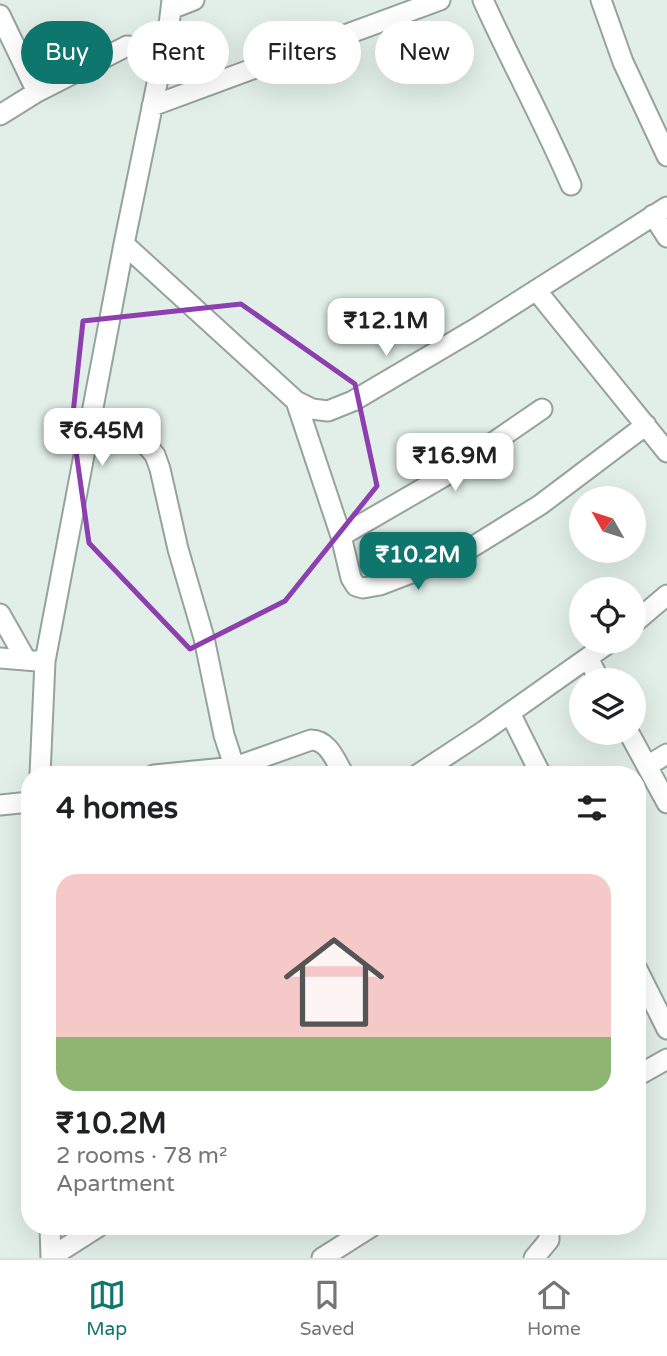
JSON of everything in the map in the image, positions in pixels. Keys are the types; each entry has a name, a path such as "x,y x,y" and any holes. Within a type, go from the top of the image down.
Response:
{"street":[{"path":"172,5 194,0"},
{"path":"152,106 440,0"},
{"path":"483,0 551,137 571,185"},
{"path":"601,0 623,62 667,156"},
{"path":"0,15 37,92"},
{"path":"0,115 37,92 127,46"},
{"path":"40,766 36,661 89,428 157,84"},
{"path":"124,244 296,401 312,409 328,411 353,401 475,329 660,211 667,237"},
{"path":"536,290 667,452"},
{"path":"296,401 341,536 351,579 356,586 363,588 380,585 461,554 540,505 646,425"},
{"path":"341,536 443,477 542,409"},
{"path":"89,428 130,433 155,456 204,638 224,735 234,766"},
{"path":"646,613 667,595"},
{"path":"0,614 36,661"},
{"path":"430,766 594,654"},
{"path":"0,658 36,661"},
{"path":"588,658 593,668"},
{"path":"510,713 536,766"},
{"path":"248,766 304,742 318,740 327,746 339,766"},
{"path":"636,745 667,803"},
{"path":"647,766 667,754"},
{"path":"0,805 21,803"},
{"path":"646,987 667,1029"},
{"path":"646,1071 667,1059"},
{"path":"50,1235 51,1257"},
{"path":"51,1257 85,1235"},
{"path":"322,1258 358,1235"},
{"path":"534,1258 549,1240 549,1235"}],"highlighted area":[{"path":"241,304 355,384 377,486 285,601 190,649 89,543 72,423 83,321"}]}
